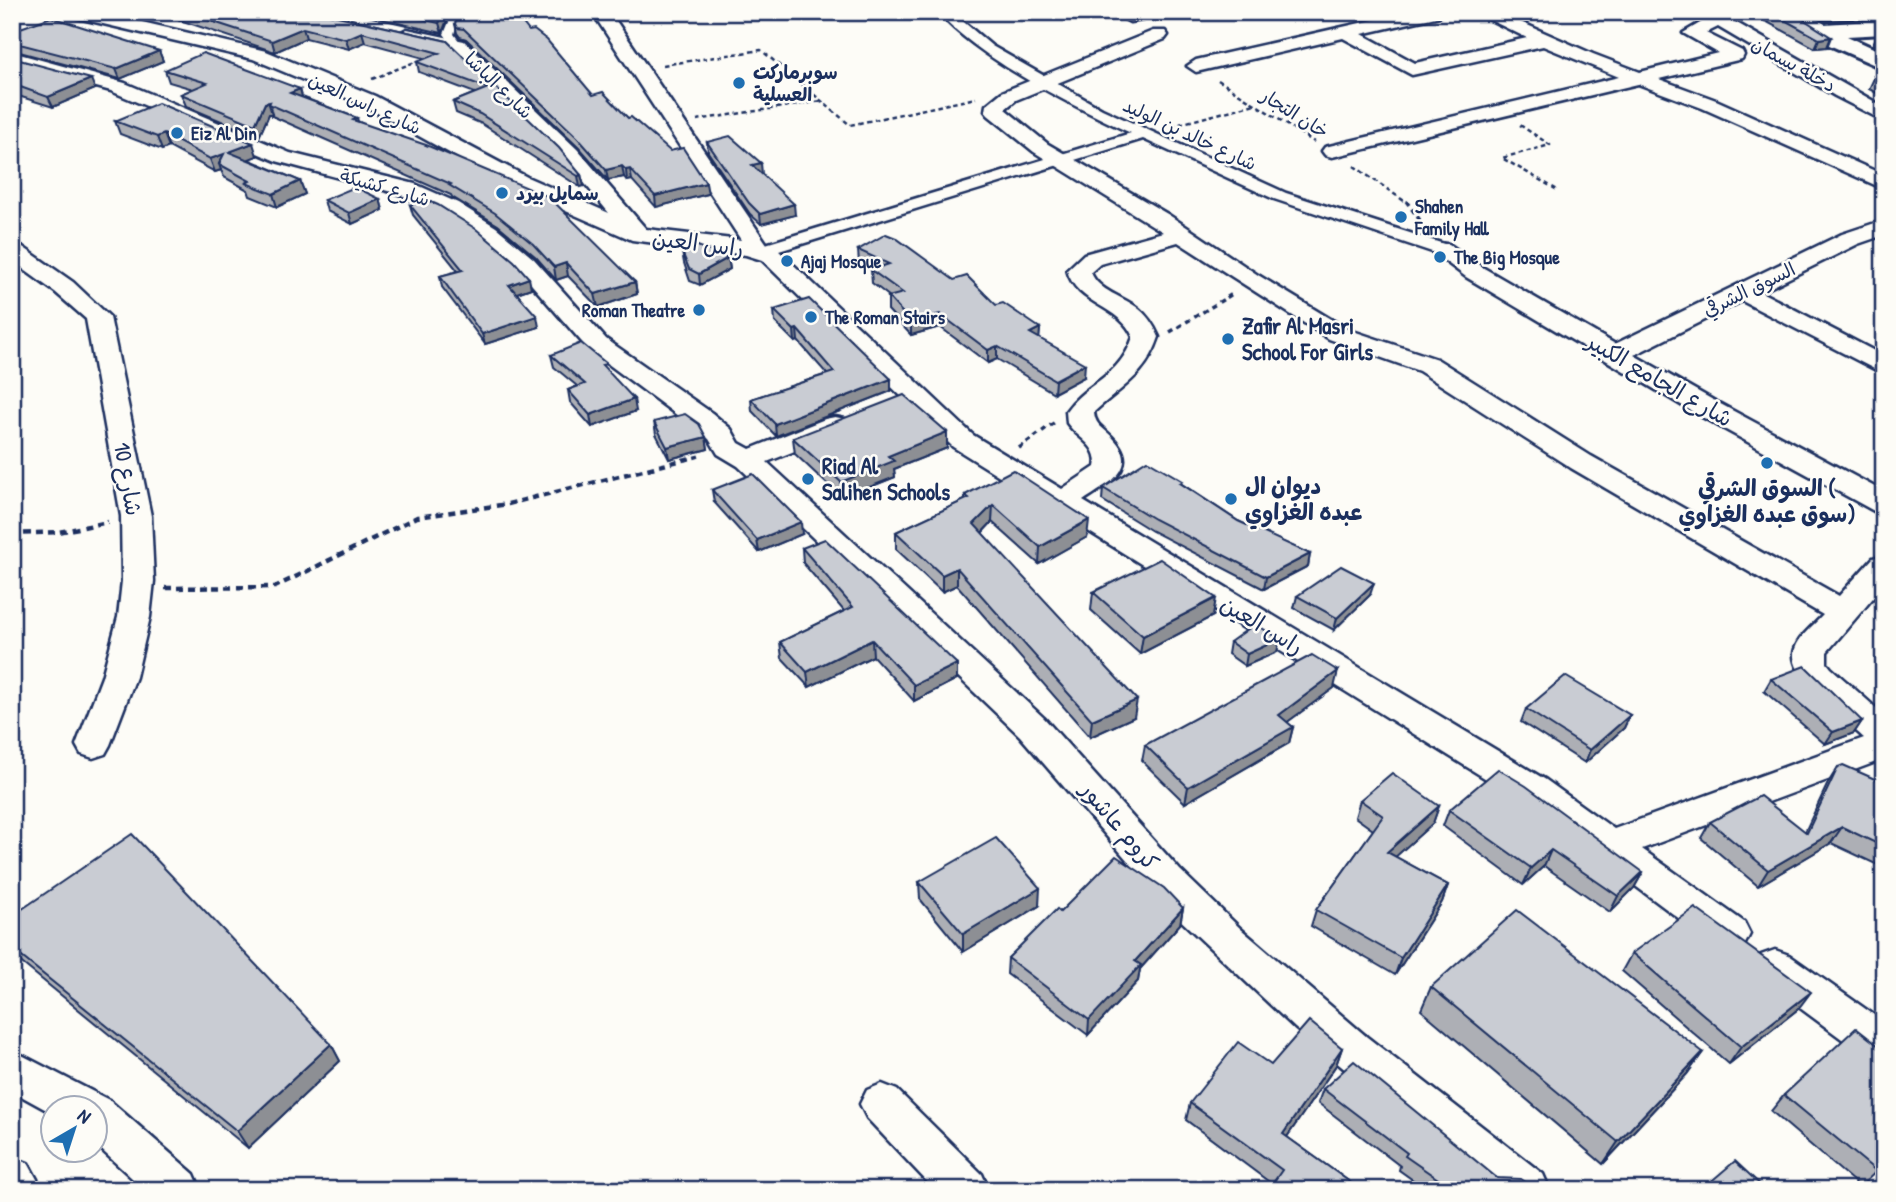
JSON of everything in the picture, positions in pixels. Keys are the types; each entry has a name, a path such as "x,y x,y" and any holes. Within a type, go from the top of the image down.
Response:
{"main road":[{"path":"1790,12 1828,35 1884,62"},
{"path":"1828,35 1884,27"},
{"path":"1828,35 1884,35"}],"street":[{"name":"شارع راس العين","path":"75,12 259,55 368,100 519,182 640,235"},
{"path":"601,12 676,124 751,249 1144,134"},
{"name":"شارع خالد بن الوليد","path":"944,12 987,49 1097,112 1280,196 1441,249"},
{"path":"1130,17 1161,12"},
{"path":"1196,66 1434,12"},
{"path":"1483,12 1637,78 1709,104 1884,183"},
{"path":"1712,16 1692,33 1757,67"},
{"name":"دخلة بسمان","path":"1712,16 1797,68 1817,76 1884,115"},
{"name":"شارع الباشا","path":"385,30 457,45 570,153 640,235"},
{"path":"1345,32 1412,69 1544,40"},
{"path":"1159,35 1001,99 995,111 999,117 1060,159 1347,339 1398,352 1428,365 1581,462 1843,612"},
{"path":"1332,151 1735,55"},
{"name":"شارع كشيكة","path":"12,58 108,84 283,157 407,189 450,208 511,251 540,278 597,344 702,419 738,454"},
{"path":"1779,80 1817,76"},
{"name":"السوق الشرقي","path":"1615,354 1850,239 1884,227"},
{"path":"1062,502 1101,478 1111,464 1111,453 1105,442 1081,423 1080,411 1085,404 1106,390 1129,366 1144,344 1144,329 1132,314 1082,282 1079,270 1092,259 1181,234"},
{"name":"راس العين","path":"640,235 751,249 777,261 901,399 963,442 1533,790 1884,1046"},
{"name":"شارع الجامع الكبير","path":"1441,249 1474,272 1703,406 1884,503"},
{"name":"شارع 10","path":"12,250 64,287 99,317 136,516 139,553 134,617 125,656 93,745"},
{"path":"1742,292 1884,366"},
{"path":"738,454 863,414"},
{"name":"كروم عاشور","path":"738,454 1032,727 1070,767 1144,856 1212,926 1363,1059 1527,1190"},
{"path":"1884,565 1811,649 1811,666 1884,736"},
{"path":"1609,846 1884,745"},
{"path":"12,1069 59,1094"},
{"path":"882,1104 966,1190"},
{"path":"108,1127 178,1190"},
{"path":"12,1179 20,1190"}],"lane":[{"path":"452,12 455,17 449,34 457,45"}],"path":[{"path":"639,69 761,50 850,125 980,97"},
{"name":"خان التجار","path":"1196,66 1298,133 1332,151 1404,200 1441,249"},
{"path":"676,124 822,101"},
{"path":"1144,134 1255,104"},
{"path":"1499,111 1550,145 1502,158 1559,191"},
{"path":"1129,366 1167,334 1218,305 1250,280"},
{"path":"999,463 1085,404"},
{"path":"136,588 275,587 416,517 508,504 738,454"},
{"path":"12,534 59,532 136,516"}],"building":[{"path":"183,12 320,12 447,41 559,148 581,175 578,176 480,114 453,102 488,88 417,62 439,53 362,32 346,39 303,28 272,41"},
{"path":"392,12 444,12 439,23"},
{"path":"458,12 514,12 529,31 534,30 547,40 593,95 603,92 628,118 631,117 670,151 683,148 706,183 655,196 630,169 626,170 622,166 606,170 577,137 464,29 457,28 455,24"},
{"path":"1770,12 1792,12 1831,37 1819,39"},
{"path":"51,17 159,51 116,69 12,42 12,31"},
{"path":"203,53 300,89 290,93 357,118 353,120 426,145 549,197 635,282 595,294 566,263 554,267 533,244 495,213 449,185 451,184 269,104 270,102 265,103 255,125 181,94 207,83 165,70"},
{"path":"12,58 91,79 48,97 12,84"},
{"path":"158,103 253,143 229,152 300,181 273,194 246,183 250,181 219,164 224,154 210,159 164,134 157,137 115,121"},
{"path":"730,136 761,163 752,165 794,204 760,214 749,203 707,142"},
{"path":"355,187 380,199 349,213 324,200"},
{"path":"424,199 476,229 514,261 529,278 509,285 537,316 482,334 440,276 463,270 410,205"},
{"path":"886,234 896,238 954,280 967,276 996,305 1003,303 1040,328 1030,333 1085,364 1055,380 997,346 988,350 940,314 911,322 888,297 903,293 871,270 889,264 858,250"},
{"path":"695,245 728,258 699,274 689,269 682,252"},
{"path":"809,299 891,379 775,424 751,399 834,372 797,329 794,330 774,310"},
{"path":"581,343 607,364 602,365 634,399 590,415 568,390 585,384 551,355"},
{"path":"904,395 947,432 888,456 894,461 841,482 793,438"},
{"path":"685,414 699,424 706,437 667,447 654,422"},
{"path":"1147,460 1183,481 1180,483 1238,521 1310,554 1266,577 1154,519 1103,488"},
{"path":"1013,470 1089,520 1040,547 993,505 974,524 1137,700 1092,720 957,568 942,575 896,532 969,498 965,495"},
{"path":"753,474 801,522 757,540 712,490"},
{"path":"825,539 957,664 914,685 872,640 807,672 780,642 853,607 802,548"},
{"path":"1160,559 1216,598 1143,636 1093,592"},
{"path":"1341,566 1374,583 1337,618 1297,596"},
{"path":"1255,624 1280,639 1247,654 1230,642"},
{"path":"1312,655 1338,671 1279,715 1293,727 1188,787 1145,745"},
{"path":"1805,666 1862,721 1833,732 1771,679"},
{"path":"1565,676 1630,715 1590,750 1526,709"},
{"path":"1843,765 1884,783 1884,847 1842,827 1768,870 1710,822 1760,796 1807,833 1838,767"},
{"path":"1498,769 1526,786 1643,872 1618,896 1551,850 1531,868 1449,810"},
{"path":"1392,773 1439,806 1387,852 1448,885 1401,958 1316,910 1383,816 1360,800"},
{"path":"132,834 331,1044 237,1131 12,949 12,916"},
{"path":"996,838 1040,888 963,934 919,882"},
{"path":"1116,856 1164,888 1183,908 1135,961 1141,965 1089,1020 1008,958 1057,909 1060,912"},
{"path":"1695,908 1811,992 1741,1047 1632,953"},
{"path":"1517,910 1703,1052 1618,1142 1431,987"},
{"path":"1309,1021 1342,1048 1283,1134 1361,1190 1268,1190 1282,1170 1190,1103 1238,1042 1271,1065"},
{"path":"1856,1028 1884,1050 1884,1163 1876,1171 1784,1095"},
{"path":"1354,1061 1497,1178 1521,1179 1537,1190 1454,1190 1405,1156 1407,1153 1323,1089"},
{"path":"1735,1161 1766,1190 1701,1190"}],"place":[{"name":"سوبرماركت العسلية","path":"739,83"},
{"name":"Eiz Al Din","path":"177,133"},
{"name":"سمايل بيرد","path":"502,193"},
{"name":"Shahen Family Hall","path":"1401,217"},
{"name":"The Big Mosque","path":"1440,257"},
{"name":"Ajaj Mosque","path":"787,261"},
{"name":"Roman Theatre","path":"699,310"},
{"name":"The Roman Stairs","path":"811,317"},
{"name":"Zafir Al Masri School For Girls","path":"1228,339"},
{"name":"السوق الشرقي ( سوق عبده الغزاوي)","path":"1767,463"},
{"name":"Riad Al Salihen Schools","path":"808,479"},
{"name":"ديوان ال عبده الغزاوي","path":"1231,499"}]}
